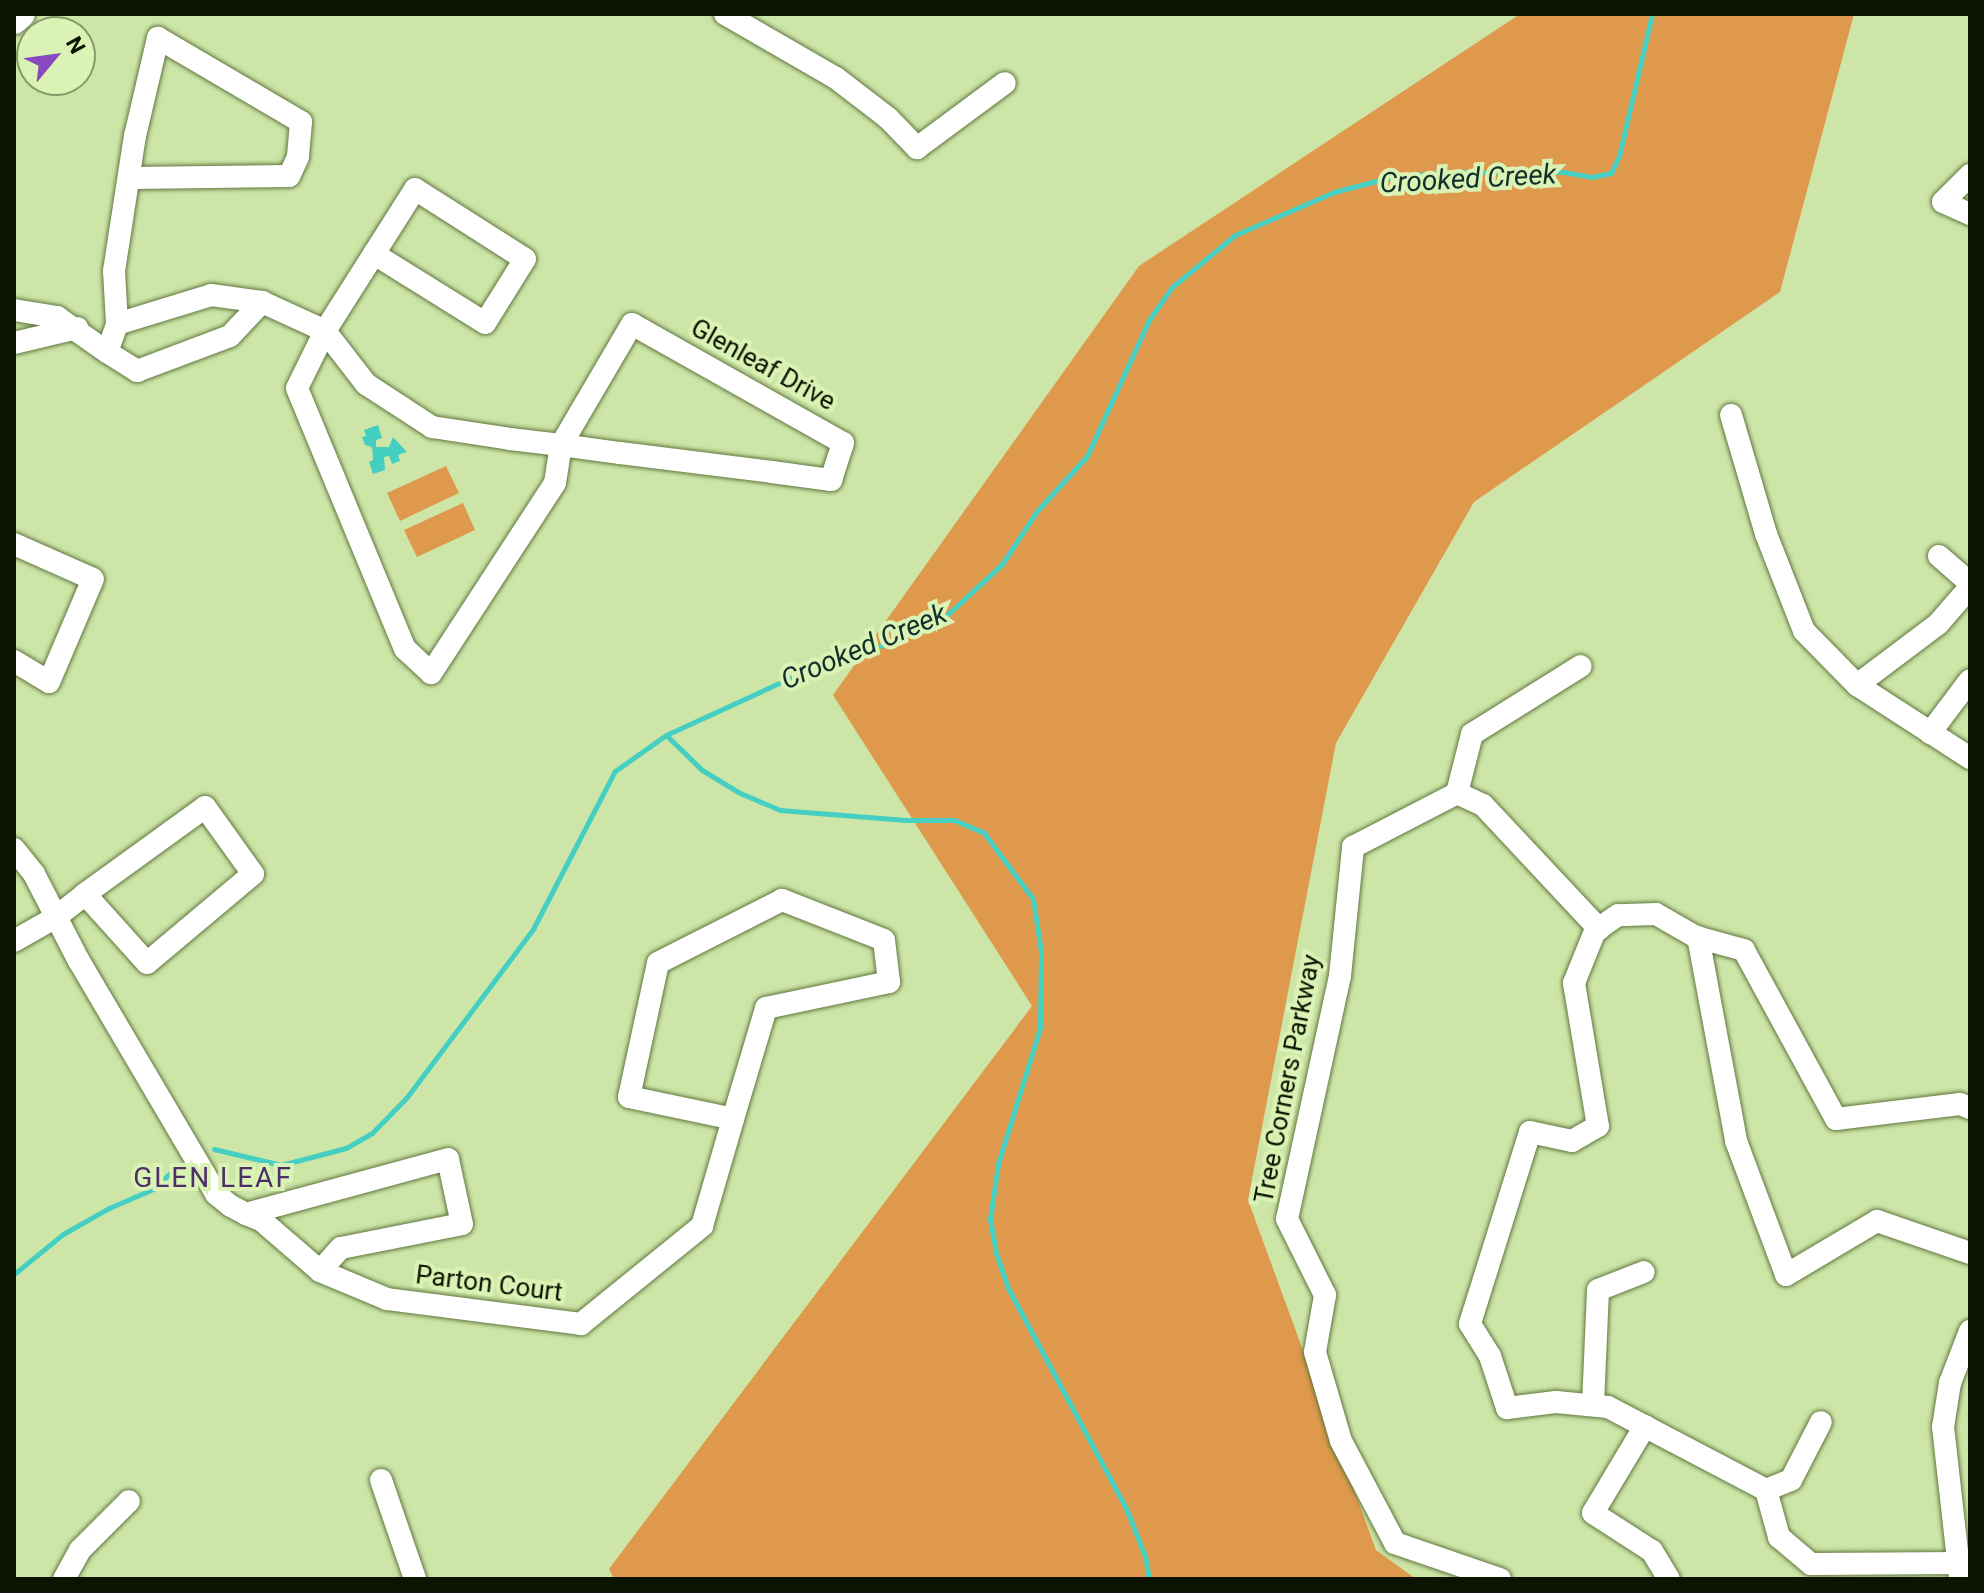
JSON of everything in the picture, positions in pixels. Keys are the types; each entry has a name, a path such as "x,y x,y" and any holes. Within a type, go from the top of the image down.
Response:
{"street":[{"path":"14,20 21,14"},
{"path":"725,14 836,78 888,118 917,148 1005,83"},
{"path":"107,352 117,324 114,271 131,178 135,136 158,38 301,122 298,157 289,176 131,178"},
{"path":"1970,175 1943,202 1970,214"},
{"name":"Glenleaf Drive","path":"117,324 211,295 262,302 325,331 366,384 432,427 561,445 831,480 843,443 632,324 561,445 555,483 431,673 405,649 297,388 325,331 415,189 525,259 485,323 374,254"},
{"path":"14,310 57,317 137,371 230,336 262,302"},
{"path":"14,343 77,328"},
{"path":"1731,415 1766,534 1804,631 1857,685 1970,758"},
{"path":"14,661 49,682 93,579 16,550"},
{"path":"1857,685 1938,624 1970,585 1939,556"},
{"path":"1581,666 1472,734 1457,793 1483,805 1599,929"},
{"path":"1930,733 1970,680"},
{"name":"Tree Corners Parkway","path":"1457,793 1353,847 1340,976 1287,1219 1325,1295 1315,1352 1341,1441 1395,1543 1500,1579"},
{"path":"14,941 56,917 85,894 205,807 253,874 147,963 85,894"},
{"name":"Parton Court","path":"14,849 34,874 216,1194 261,1220 320,1271 387,1299 581,1324 702,1226 766,1008 889,982 884,940 782,900 658,963 629,1097 733,1119"},
{"path":"1970,1108 1960,1104 1836,1119 1744,950 1698,937 1656,914 1618,915 1599,929 1574,983 1588,1047 1598,1126 1572,1141 1530,1132 1470,1324 1490,1356 1507,1408 1556,1402 1608,1407 1766,1490 1779,1537 1811,1564 1964,1570 1943,1427 1950,1383 1970,1331"},
{"path":"1698,937 1736,1141 1786,1275 1877,1221 1970,1253"},
{"name":"Parton Court","path":"246,1214 448,1159 462,1224 341,1248 320,1271"},
{"path":"1593,1405 1598,1290 1644,1272"},
{"path":"1766,1490 1791,1480 1821,1422"},
{"path":"1645,1426 1593,1513 1652,1551 1669,1579"},
{"path":"381,1480 415,1579"},
{"path":"64,1579 80,1550 129,1501"}],"shaded area":[{"path":"1520,14 1854,14 1780,292 1474,502 1336,743 1248,1200 1376,1550 1416,1579 614,1579 609,1569 1032,1006 833,695 1139,266"},
{"path":"446,466 459,493 400,521 387,493"},
{"path":"463,503 475,530 417,557 404,530"}],"water":[{"path":"378,425 382,438 376,440 376,447 389,447 393,437 407,452 398,455 400,461 392,464 389,456 384,457 385,470 373,474 369,462 373,460 372,447 365,445 362,437 366,436 364,430"}],"waterway":[{"name":"Crooked Creek","path":"214,1149 281,1165 346,1148 372,1133 407,1097 533,929 615,771 666,735 790,678 854,658 947,615 1002,564 1037,511 1087,456 1149,320 1172,287 1235,235 1334,192 1391,177 1452,172 1564,172 1592,177 1611,173 1619,156 1652,14"},
{"path":"666,735 702,770 740,793 780,810 903,820 954,820 984,833 1033,899 1041,952 1040,1028 998,1164 990,1219 996,1253 1009,1290 1126,1508 1145,1556 1149,1579"},
{"name":"Crooked Creek","path":"14,1274 63,1234 109,1208 153,1189 169,1174"}],"district":[{"name":"GLEN LEAF","path":"213,1178"}]}
